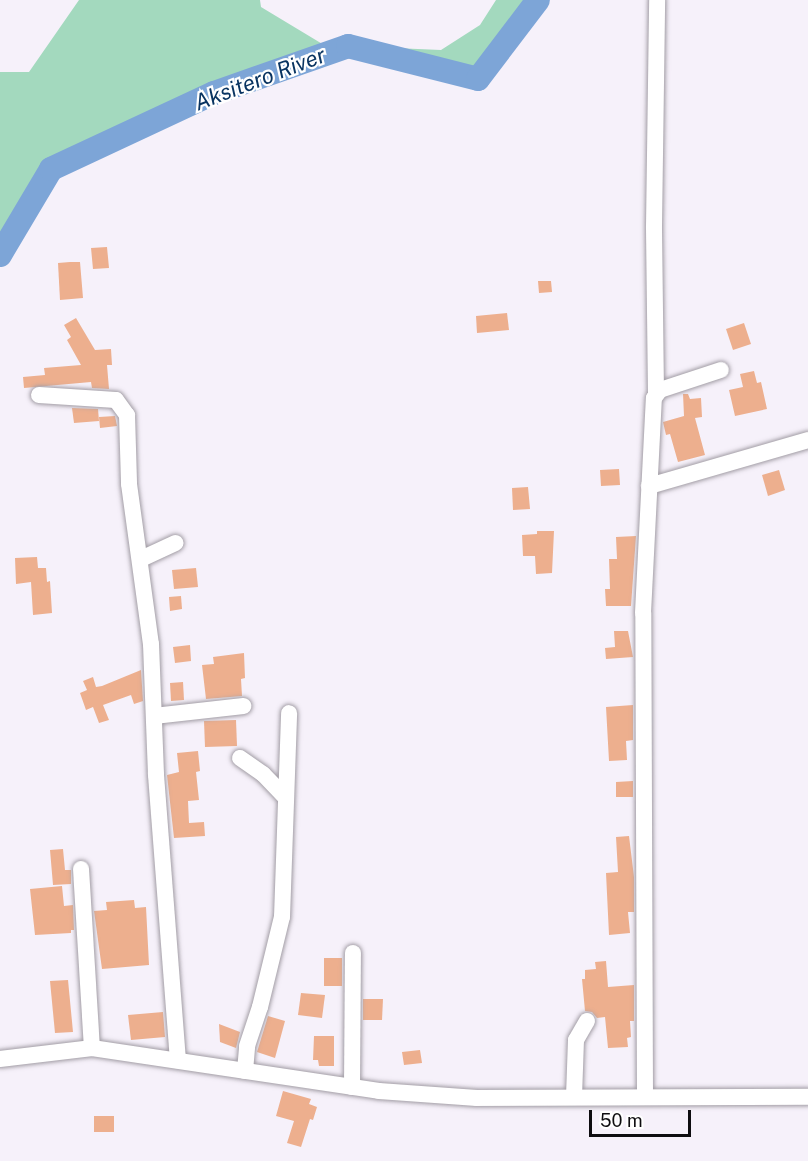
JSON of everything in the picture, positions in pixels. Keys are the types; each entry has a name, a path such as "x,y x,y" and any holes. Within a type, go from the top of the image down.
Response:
{"street":[{"path":"645,1096 643,636 651,421 656,393 654,215 657,0"},
{"path":"656,393 721,370"},
{"path":"39,394 116,400 123,406 127,416 129,483 151,644 156,775 178,1060"},
{"path":"649,486 808,440"},
{"path":"141,559 176,543"},
{"path":"154,716 243,706"},
{"path":"245,1071 247,1046 260,1007 282,917 284,796 290,713"},
{"path":"240,758 263,774 284,796"},
{"path":"81,869 92,1048"},
{"path":"352,1087 353,953"},
{"path":"574,1097 576,1040 587,1021"},
{"path":"0,1059 92,1048 352,1087 477,1098 808,1097"}],"green space":[{"path":"79,0 260,0 261,7 334,51 51,169 0,255 0,72 29,72"},
{"path":"496,0 538,0 478,79 348,46 441,50 480,25"}],"building":[{"path":"107,247 109,268 93,269 91,248"},
{"path":"80,262 83,298 60,300 58,263"},
{"path":"538,281 551,281 552,292 539,293"},
{"path":"507,313 509,330 477,333 476,316"},
{"path":"76,318 95,350 111,349 112,365 107,365 109,389 92,388 91,382 24,388 23,377 45,375 44,368 81,365 67,340 71,337 64,325"},
{"path":"744,323 751,344 733,350 726,329"},
{"path":"754,371 757,383 761,382 767,409 735,416 729,390 743,387 740,374"},
{"path":"683,394 688,394 690,399 701,398 702,417 695,418 705,455 678,462 670,434 666,435 663,422 684,416"},
{"path":"72,408 98,409 99,421 74,423"},
{"path":"115,416 117,426 100,428 99,417"},
{"path":"619,469 620,485 601,486 600,470"},
{"path":"779,470 785,490 768,496 762,475"},
{"path":"528,487 530,509 513,510 512,488"},
{"path":"537,531 554,531 552,573 536,574 535,556 523,556 522,535 537,534"},
{"path":"636,536 631,606 606,606 605,589 610,589 609,559 617,559 616,537"},
{"path":"37,557 38,568 46,568 47,582 50,581 52,613 33,615 31,582 16,584 15,558"},
{"path":"196,568 198,587 174,589 172,570"},
{"path":"181,596 182,609 170,611 169,597"},
{"path":"614,631 628,631 633,657 606,659 605,648 615,647"},
{"path":"190,645 191,661 175,663 173,647"},
{"path":"244,653 245,678 241,679 242,696 206,699 202,665 214,664 213,657"},
{"path":"141,670 143,701 134,704 131,695 103,705 109,720 99,723 93,707 86,710 80,693 87,690 83,681 93,677 96,687 102,686"},
{"path":"183,682 184,700 171,701 170,683"},
{"path":"633,705 633,740 626,741 627,760 609,761 606,707"},
{"path":"236,720 237,746 205,747 204,721"},
{"path":"198,751 200,771 196,772 199,800 188,801 189,823 204,822 205,836 174,838 167,775 179,772 177,753"},
{"path":"633,781 633,797 616,797 616,782"},
{"path":"629,836 634,877 634,912 628,912 630,933 609,935 606,873 618,872 616,837"},
{"path":"63,849 65,870 71,870 71,884 53,885 50,850"},
{"path":"62,886 64,906 73,905 74,930 71,930 71,933 35,935 30,889"},
{"path":"134,900 135,908 146,907 149,965 102,969 94,911 107,910 106,902"},
{"path":"324,958 342,958 342,986 324,986"},
{"path":"606,961 608,987 634,985 634,1021 630,1021 631,1037 627,1038 628,1047 608,1048 605,1017 597,1018 592,1012 585,1011 582,979 585,979 585,970 596,969 595,962"},
{"path":"68,980 73,1032 55,1033 50,981"},
{"path":"301,993 325,995 322,1018 298,1015"},
{"path":"363,999 383,999 382,1020 363,1020"},
{"path":"163,1012 165,1037 131,1040 128,1015"},
{"path":"268,1016 285,1021 275,1058 257,1052"},
{"path":"219,1024 240,1032 236,1048 220,1042"},
{"path":"314,1036 334,1036 334,1066 319,1066 318,1060 313,1060"},
{"path":"420,1050 422,1063 404,1065 402,1052"},
{"path":"283,1091 311,1099 309,1104 317,1107 313,1120 310,1119 301,1147 287,1143 294,1121 276,1116"},
{"path":"94,1116 114,1116 114,1132 94,1132"}],"waterway":[{"name":"Aksitero River","path":"0,255 51,169 214,93 348,46 478,79 538,0"}]}
